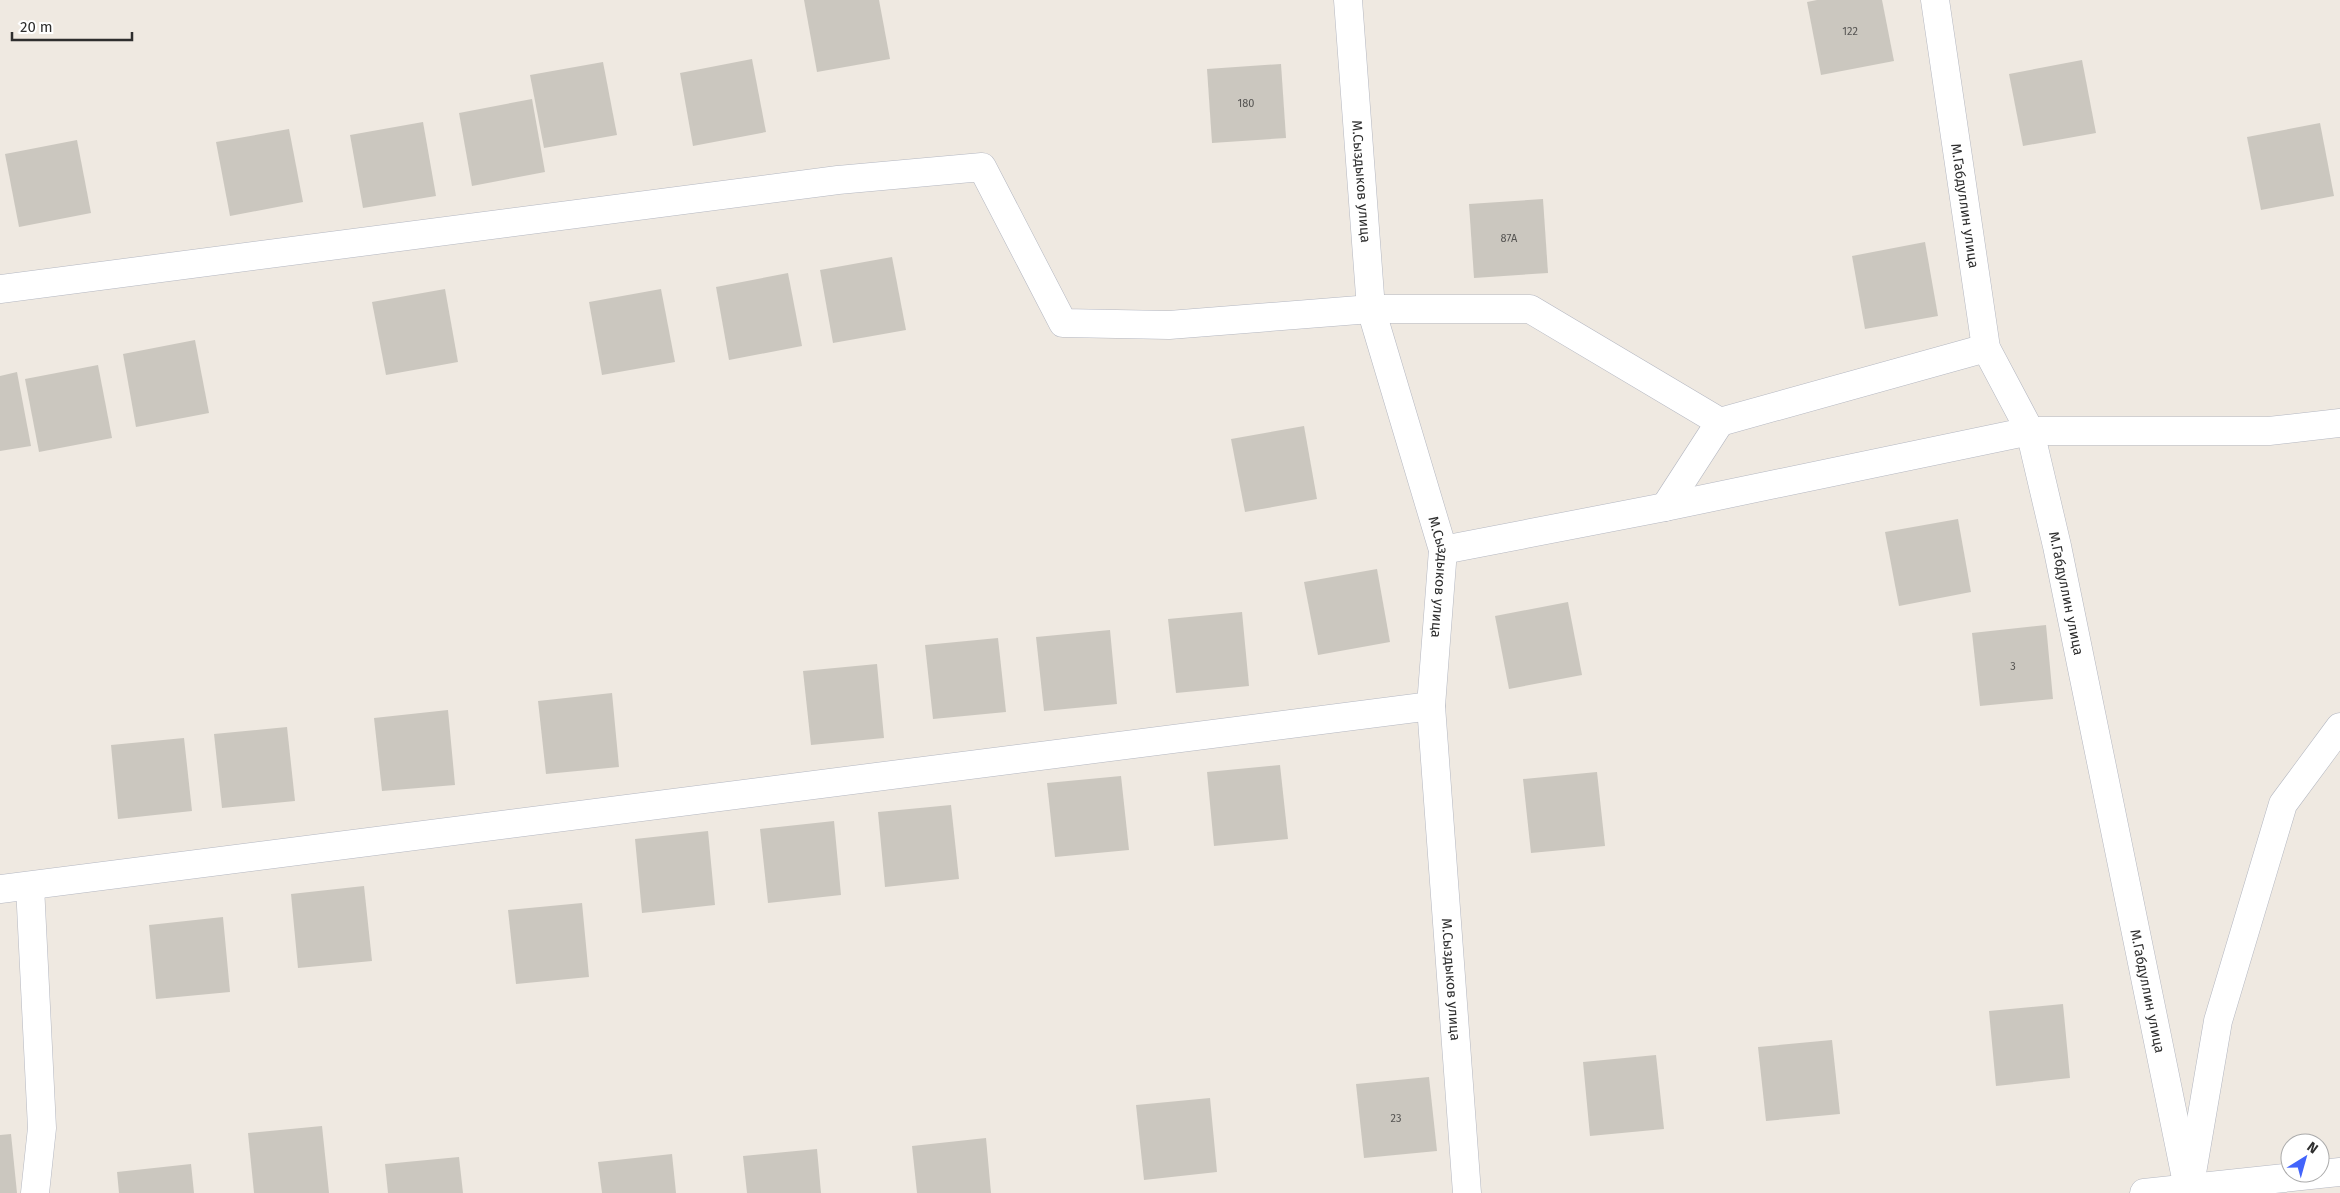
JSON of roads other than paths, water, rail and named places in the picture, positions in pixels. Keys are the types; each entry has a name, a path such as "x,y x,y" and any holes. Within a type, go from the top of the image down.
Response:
{"street":[{"name":"М.Сыздыков улица","path":"1348,0 1371,309 1443,550 1431,706 1467,1193"},
{"name":"М.Габдуллин улица","path":"1935,0 1986,348 2030,431 2057,546 2189,1191"},
{"path":"0,288 838,180 982,167 1063,323 1169,325 1371,309 1530,309 1720,422"},
{"path":"1665,507 1720,422 1986,348"},
{"path":"1443,550 1665,507 2030,431 2269,430 2340,423"},
{"path":"0,890 1431,706"},
{"path":"2189,1191 2218,1021 2283,804 2340,727"},
{"path":"30,886 42,1128 35,1193"},
{"path":"2144,1193 2189,1191 2340,1172"}]}
